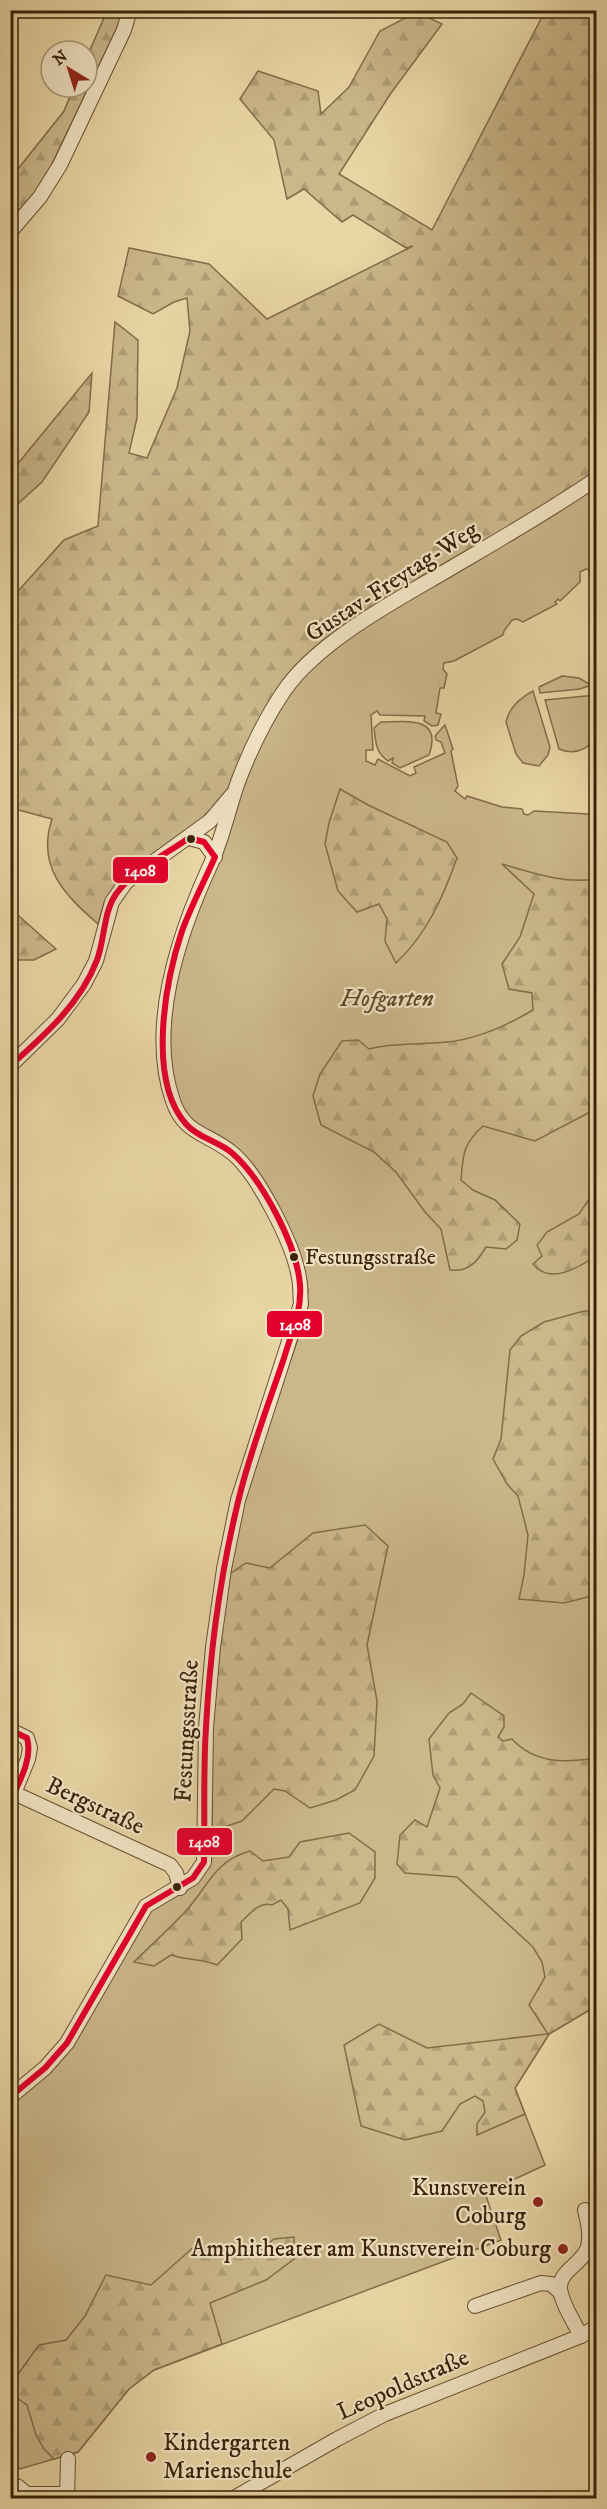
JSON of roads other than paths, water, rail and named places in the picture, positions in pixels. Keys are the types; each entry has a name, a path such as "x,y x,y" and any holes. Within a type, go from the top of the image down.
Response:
{"street":[{"path":"10,232 40,197 60,165 124,30 130,10"},
{"name":"Gustav-Freytag-Weg","path":"214,857 235,791 266,720 285,689 305,665 376,613 519,529 597,478"},
{"name":"Gustav-Freytag-Weg","path":"10,1066 58,1019 84,984 96,961 115,896 126,882 210,821 235,791"},
{"path":"189,838 204,843 214,857"},
{"name":"Festungsstraße","path":"10,2097 45,2068 68,2043 146,1906 180,1888 198,1873 204,1862 207,1716 213,1647 235,1515 301,1304 299,1277 292,1253 257,1185 229,1150 184,1124 172,1099 166,1075 163,1043 168,994 182,933 214,857"},
{"name":"Bergstraße","path":"10,1731 22,1734 30,1743 28,1759 13,1798 170,1865 176,1873 180,1888"},
{"path":"560,2292 562,2277 580,2260 587,2248 590,2233 585,2210"},
{"path":"475,2306 541,2283 551,2284 560,2292 581,2336"},
{"name":"Leopoldstraße","path":"234,2499 345,2434 385,2414 581,2336 597,2327"},
{"path":"17,2486 27,2494 38,2497 67,2496 68,2459"}],"place":[{"name":"Festungsstraße","path":"294,1257"},
{"name":"Kunstverein Coburg","path":"538,2202"},
{"name":"Amphitheater am Kunstverein Coburg","path":"563,2249"},
{"name":"Kindergarten Marienschule","path":"151,2457"}],"park label":[{"name":"Hofgarten","path":"387,999"}]}
